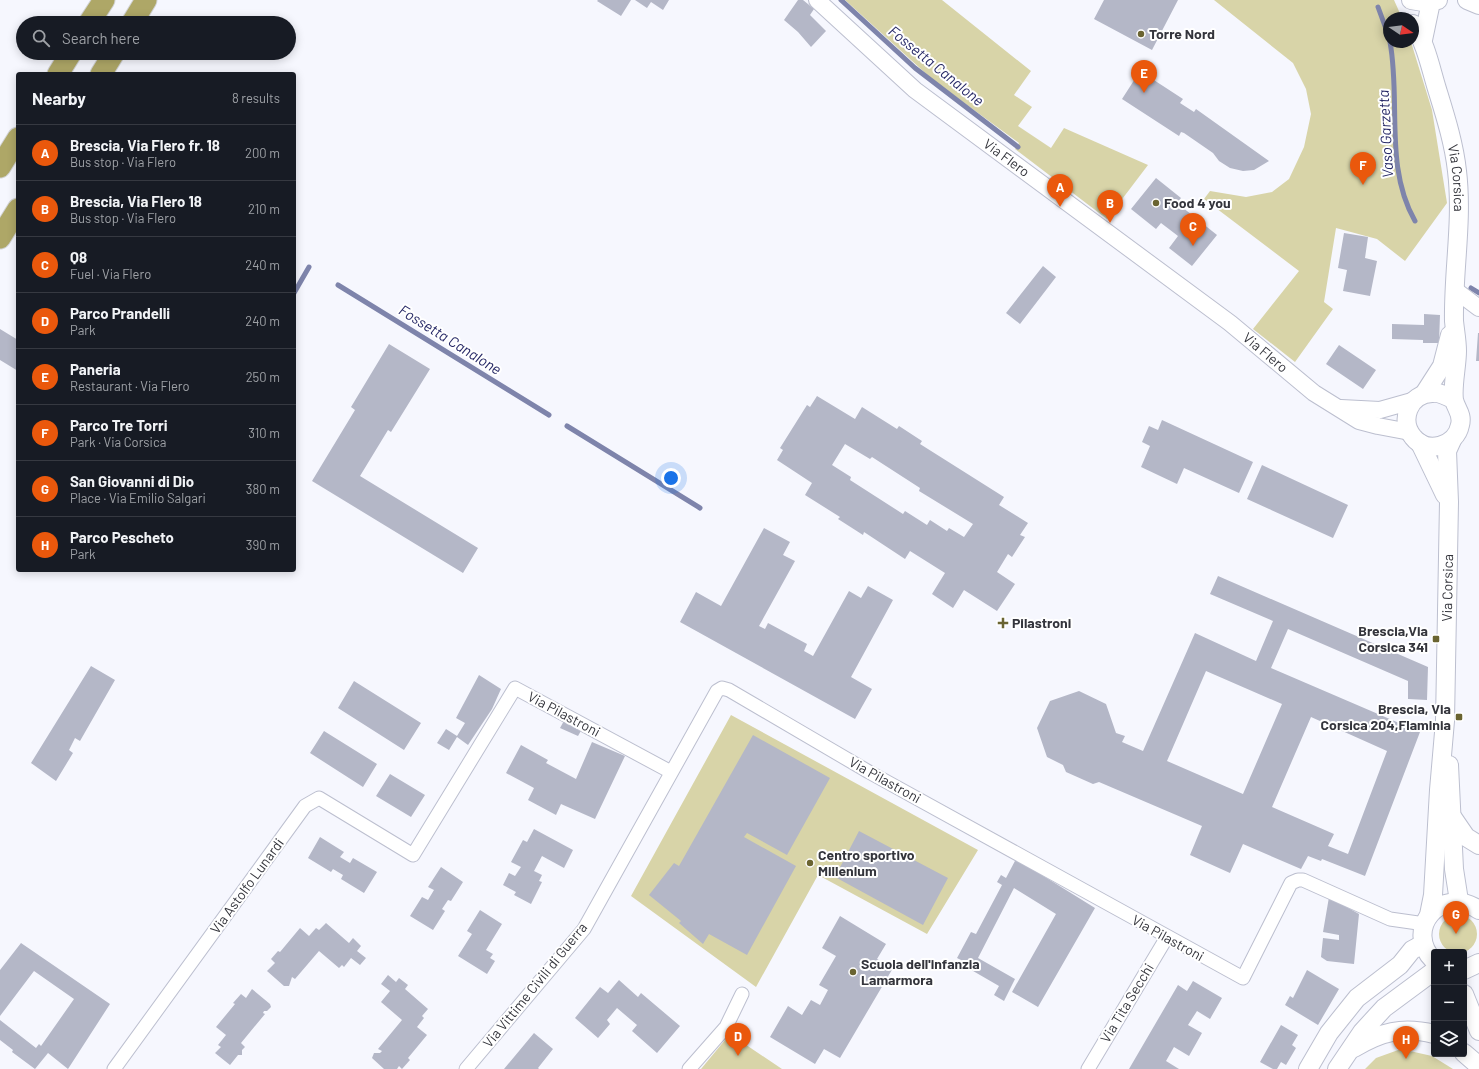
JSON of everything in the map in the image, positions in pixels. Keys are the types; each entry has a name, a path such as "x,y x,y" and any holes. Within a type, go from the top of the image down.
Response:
{"highway":[{"path":"94,16 104,0"},
{"path":"136,16 146,0"},
{"path":"59,72 67,60"},
{"path":"102,72 110,60"},
{"path":"0,167 16,141"},
{"path":"0,238 16,212"}],"main road":[{"path":"1406,0 1409,12"},
{"name":"Via Corsica","path":"1411,0 1435,1 1423,40"},
{"path":"1467,0 1479,5"},
{"name":"Via Corsica","path":"1419,34 1423,40 1446,122 1457,170 1458,209 1454,321 1457,350 1454,400 1461,418 1457,434 1446,451 1449,502 1445,721 1439,790 1433,895 1422,937 1423,944"},
{"name":"Via Corsica","path":"1418,397 1442,366 1454,321"},
{"path":"1452,440 1438,447 1426,446 1415,437 1407,417 1418,397 1442,394 1454,400"},
{"name":"Via Corsica","path":"1415,437 1449,502"},
{"name":"Via Corsica","path":"1445,721 1453,818 1454,869 1472,904"},
{"path":"1453,818 1466,837 1479,845"},
{"path":"1427,919 1438,906 1472,904"},
{"path":"1308,1069 1328,1033 1357,998 1400,965 1412,950 1423,944 1426,954 1431,958"},
{"path":"1467,969 1479,963"},
{"path":"1337,1069 1362,1032 1384,1008 1431,973"},
{"path":"1467,1001 1479,1031"},
{"path":"1348,1052 1372,1038 1388,1031 1418,1030 1431,1033"},
{"path":"1467,1056 1479,1066"}],"street":[{"name":"Via Flero","path":"817,0 915,90 1230,323 1314,393 1359,421 1415,437"},
{"path":"1455,290 1479,308"},
{"name":"Via Flero","path":"1338,408 1380,410 1418,397"},
{"name":"Via Pilastroni","path":"413,855 515,688 671,772 716,691 722,688 729,690 869,772 1243,978 1291,883 1298,880 1304,880 1390,919 1427,919"},
{"name":"Via Vittime Civili di Guerra","path":"466,1069 584,929 671,772"},
{"name":"Via Astolfo Lunardi","path":"114,1069 305,806 319,798 413,855"},
{"name":"Via Tita Secchi","path":"1088,1069 1167,937"},
{"path":"689,1069 726,1027 742,994"}],"shaded area":[{"path":"845,0 942,0 1031,71 1014,95 1032,107 1018,126 1051,148 1064,128 1148,165 1107,219 1015,149 1019,143 933,80"},
{"path":"1214,0 1394,0 1399,12 1383,12 1383,48 1413,48 1432,110 1447,203 1405,261 1377,239 1336,228 1324,302 1333,309 1295,362 1253,329 1299,271 1204,199 1210,191 1246,197 1272,192 1289,179 1304,147 1311,114 1306,89 1293,63"},
{"name":"Centro sportivo Millenium","path":"731,715 978,850 927,934 818,875 756,987 631,896"},
{"path":"1458,915 1468,918 1474,924 1477,934 1474,944 1467,950 1467,949 1447,949 1442,944 1439,934 1442,924 1448,918"},
{"path":"730,1034 782,1069 701,1069"},
{"path":"1401,1049 1431,1056 1453,1069 1365,1069 1376,1058"}],"building":[{"path":"631,0 621,16 597,1"},
{"path":"635,0 669,0 663,10 651,2 647,8"},
{"path":"798,0 803,0 814,9 810,15 826,31 811,47 798,32 784,20"},
{"name":"Torre Nord","path":"1104,0 1178,0 1152,50 1094,19"},
{"path":"1140,71 1183,99 1180,103 1194,112 1196,109 1269,161 1254,170 1243,171 1230,168 1219,161 1213,153 1184,133 1181,132 1179,136 1122,99"},
{"path":"1156,178 1181,198 1177,203 1217,235 1192,266 1169,248 1178,236 1161,223 1156,229 1131,209"},
{"path":"1344,233 1368,237 1365,258 1377,261 1370,296 1343,291 1347,270 1338,268"},
{"path":"1043,266 1056,277 1020,324 1006,313"},
{"path":"1424,314 1440,315 1439,343 1423,343 1423,340 1392,339 1392,324 1424,325"},
{"path":"0,329 16,339 16,370 0,360"},
{"path":"1478,333 1479,361 1476,361"},
{"path":"389,344 430,369 391,432 388,430 360,476 478,548 463,573 312,481 355,410 351,407"},
{"path":"1339,345 1376,370 1363,389 1326,364"},
{"path":"817,396 855,419 862,407 897,429 899,426 922,441 920,444 1004,497 999,505 1028,523 1020,535 1025,537 1012,557 1008,554 997,572 1015,584 997,611 964,590 953,608 932,594 945,573 910,551 905,559 864,532 863,535 838,519 840,517 805,495 812,483 777,460 783,450 780,448 807,405 810,407","holes":["845,444 870,459 872,457 920,488 919,491 973,524 964,537 949,528 947,531 930,520 927,525 905,511 903,514 850,480 851,477 832,465"]},
{"path":"1162,420 1253,462 1239,493 1184,468 1177,484 1141,467 1150,446 1142,442 1149,426 1158,430"},
{"path":"1262,465 1348,505 1333,538 1247,499"},
{"path":"764,528 790,542 783,555 795,561 759,626 765,629 768,623 807,644 804,651 813,656 849,591 861,598 868,586 893,600 851,677 872,689 855,719 680,622 696,592 721,606"},
{"path":"1218,576 1428,667 1427,700 1408,699 1408,681 1288,629 1271,668 1420,732 1365,876 1322,859 1321,861 1308,856 1301,869 1243,844 1230,873 1190,855 1202,826 1099,782 1093,784 1066,772 1063,765 1047,757 1037,728 1050,701 1079,691 1106,704 1116,733 1125,736 1122,742 1143,751 1195,633 1256,661 1273,621 1210,594","holes":["1206,671 1282,704 1243,794 1167,761","1311,717 1387,751 1348,854 1328,846 1334,834 1272,807"]},
{"path":"91,666 115,680 80,741 75,738 69,750 73,753 56,781 31,763"},
{"path":"479,675 501,689 492,709 468,745 457,737 449,750 437,743 446,729 457,736 465,723 456,718"},
{"path":"354,681 421,723 404,750 338,708"},
{"path":"565,719 582,729 578,736 560,728"},
{"path":"324,731 377,764 363,787 310,753"},
{"path":"753,735 830,778 787,855 747,833 744,837 796,866 747,955 709,934 703,944 679,923 681,921 649,895 674,863 679,866"},
{"path":"592,742 625,756 595,819 561,804 556,815 528,800 534,788 506,773 521,745 548,760 546,763 576,779"},
{"path":"390,774 425,795 411,817 376,796"},
{"path":"534,829 573,850 564,868 542,856 534,871 542,875 539,881 542,882 531,904 514,895 516,892 503,885 509,873 515,876 521,867 511,862 523,840 527,842"},
{"path":"859,831 948,878 923,925 835,877"},
{"path":"320,837 344,852 340,857 350,863 353,858 377,872 364,893 341,879 343,875 333,869 331,872 308,858"},
{"path":"1016,859 1095,908 1038,1007 1012,992 1056,914 1014,888 978,958 1015,979 1004,1001 994,995 999,986 961,964 963,961 957,958 971,932 976,934 1002,885 997,882 1001,875 1006,878"},
{"path":"441,867 463,882 451,901 448,900 442,909 445,911 433,930 410,916 422,897 428,900 434,890 428,887"},
{"path":"1329,897 1359,914 1354,964 1327,961 1321,957 1323,938 1339,940 1339,935 1323,932"},
{"path":"480,910 502,924 486,950 493,954 490,958 495,961 487,974 458,956 472,934 467,931"},
{"path":"840,916 886,944 877,959 893,968 840,1058 824,1049 815,1064 770,1037 788,1006 802,1015 811,1000 820,1005 828,990 819,985 836,956 822,948"},
{"path":"326,923 349,943 353,938 361,946 357,951 366,958 360,965 351,958 344,967 342,965 339,968 319,951 295,979 292,977 289,986 284,986 267,971 275,963 271,959 278,951 280,952 300,928 309,936 316,928 319,930"},
{"path":"21,943 110,1004 68,1069 48,1053 35,1069 12,1052 13,1050 0,1040 0,1020 36,1048 39,1044 41,1046 74,999 34,971 0,1016 0,970"},
{"path":"1307,970 1339,989 1318,1025 1285,1005 1290,996 1293,998"},
{"path":"388,975 396,982 399,978 408,985 405,989 428,1009 422,1016 424,1018 417,1027 427,1035 408,1058 410,1060 402,1069 399,1066 397,1069 384,1069 372,1058 374,1053 380,1053 382,1051 378,1049 402,1020 381,1002 390,991 381,984"},
{"path":"619,980 638,997 641,993 680,1026 657,1053 632,1031 637,1025 617,1008 607,1020 610,1024 598,1038 575,1018 600,987 608,993"},
{"path":"1193,981 1222,998 1210,1019 1197,1011 1188,1025 1202,1033 1189,1056 1174,1047 1166,1061 1179,1069 1129,1069 1178,985 1187,991"},
{"path":"252,989 270,1004 271,1007 267,1011 264,1011 263,1013 265,1014 241,1043 245,1047 242,1050 242,1055 238,1055 230,1065 215,1053 221,1047 218,1045 226,1035 216,1027 235,1004 233,1003 241,994 246,998"},
{"path":"1281,1025 1298,1035 1292,1045 1296,1048 1286,1065 1281,1062 1277,1069 1273,1069 1260,1062"},
{"path":"534,1033 553,1049 538,1068 539,1069 504,1069"}],"waterway":[{"name":"Fossetta Canalone","path":"841,0 915,68 1018,147"},
{"name":"Vaso Garzetta","path":"1378,7 1383,21"},
{"name":"Vaso Garzetta","path":"1391,48 1393,64 1396,156 1405,200 1415,221"},
{"name":"Fossetta Canalone","path":"296,290 309,267"},
{"name":"Fossetta Canalone","path":"338,285 549,415"},
{"name":"Vaso Garzetta","path":"1471,288 1479,293"},
{"name":"Fossetta Canalone","path":"567,426 700,508"}],"place":[{"name":"Torre Nord","path":"1141,34"},
{"name":"Paneria","path":"1144,93"},
{"name":"Parco Tre Torri","path":"1363,185"},
{"name":"Food 4 you","path":"1156,203"},
{"name":"Brescia, Via Flero fr. 18","path":"1060,207"},
{"name":"Brescia, Via Flero 18","path":"1110,223"},
{"name":"Q8","path":"1193,246"},
{"name":"Pilastroni","path":"1003,623"},
{"name":"Brescia,Via Corsica 341","path":"1436,639"},
{"name":"Brescia, Via Corsica 204,Flaminia","path":"1459,717"},
{"name":"Centro sportivo Millenium","path":"810,863"},
{"name":"San Giovanni di Dio","path":"1456,934"},
{"name":"Scuola dell'infanzia Lamarmora","path":"853,972"},
{"name":"Parco Prandelli","path":"738,1056"},
{"name":"Parco Pescheto","path":"1406,1059"}]}
